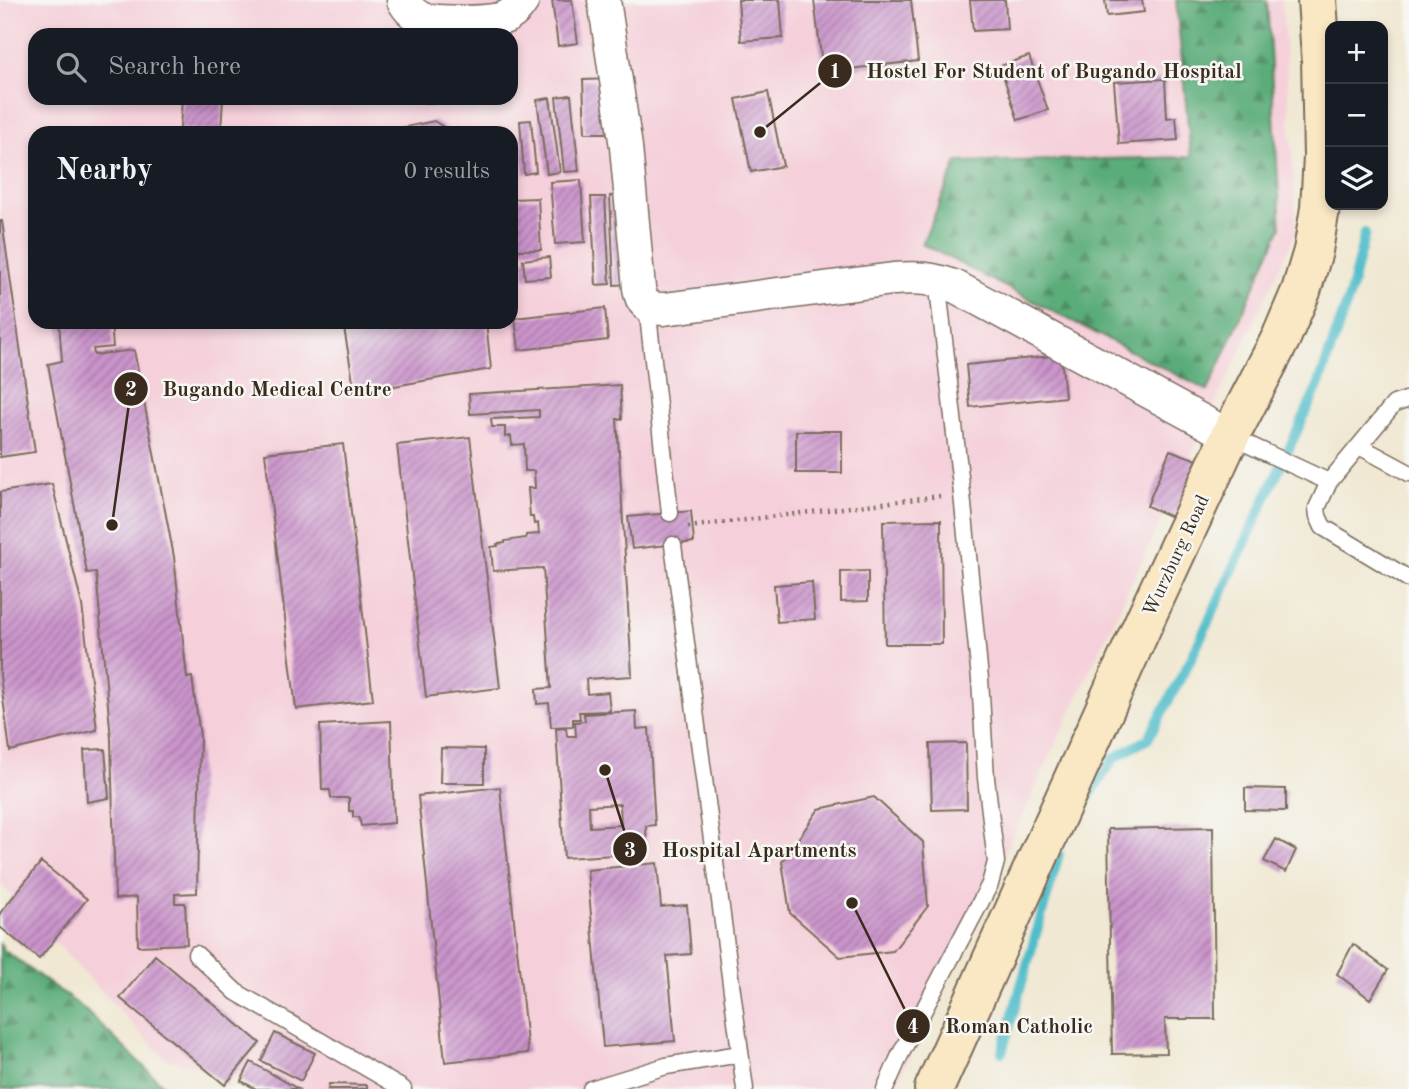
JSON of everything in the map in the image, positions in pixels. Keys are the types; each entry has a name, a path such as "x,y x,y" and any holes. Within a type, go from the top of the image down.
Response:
{"main road":[{"name":"Wurzburg Road","path":"934,1089 1230,436 1301,291 1313,251 1320,208 1323,157 1317,0"}],"street":[{"path":"403,0 418,17 425,19 482,21 505,17 523,0"},
{"path":"604,0 626,147 639,288 642,301 647,306 664,309 893,279 916,277 937,280 968,294 1230,436"}],"lane":[{"path":"885,1089 900,1055 990,884 996,862 986,778 962,494 937,280"},
{"path":"647,306 670,513"},
{"path":"1409,399 1394,404 1329,482 1317,508 1323,527 1409,579"},
{"path":"1230,436 1329,482"},
{"path":"1359,446 1409,473"},
{"path":"673,545 745,1089"},
{"path":"197,954 236,992 403,1089"},
{"path":"591,1089 666,1066 740,1055"}],"path":[{"path":"685,528 962,494"}],"shaded area":[{"path":"0,0 1282,0 1297,230 894,1089 282,1089 164,1058 0,883"}],"green space":[{"path":"1176,0 1267,0 1281,227 1208,391 922,244 957,162 1191,157"},
{"path":"0,944 5,951 83,1008 167,1089 0,1089"}],"building":[{"path":"552,0 572,0 578,43 558,46"},
{"path":"738,0 780,0 783,38 741,41"},
{"path":"814,0 911,0 918,61 823,72"},
{"path":"970,0 1005,0 1007,29 973,31"},
{"path":"1105,0 1142,0 1144,12 1107,16"},
{"path":"1029,56 1048,110 1018,120 1000,66"},
{"path":"613,79 614,133 585,133 583,80"},
{"path":"1165,79 1167,118 1176,117 1178,140 1119,144 1114,82"},
{"path":"768,92 783,166 751,172 736,99"},
{"path":"571,95 579,171 564,172 556,97"},
{"path":"550,98 560,172 547,174 537,100"},
{"path":"182,105 223,105 221,126 180,126"},
{"path":"531,120 536,172 524,174 520,121"},
{"path":"434,121 442,126 410,126"},
{"path":"581,180 585,242 555,244 550,182"},
{"path":"625,195 630,284 614,285 610,196"},
{"path":"591,197 605,197 610,284 596,285"},
{"path":"538,198 541,250 518,250 518,199"},
{"path":"0,221 35,452 0,457"},
{"path":"549,257 551,277 525,279 523,260"},
{"path":"605,308 608,340 519,350 518,318"},
{"path":"60,329 112,329 113,347 93,349 94,355 134,350 174,557 187,678 192,677 200,736 197,893 175,894 175,903 185,903 187,944 138,946 137,897 115,899 111,739 96,572 87,573 48,364 62,361"},
{"path":"344,329 487,329 491,369 355,393"},
{"path":"1061,355 1065,397 970,407 966,365"},
{"path":"620,385 622,419 617,419 632,676 586,679 587,694 608,692 610,711 579,712 580,719 573,719 573,726 551,727 549,703 537,704 536,689 551,688 543,568 493,571 491,547 505,541 526,538 526,535 539,534 538,523 534,524 533,517 530,517 528,488 535,488 534,471 525,471 524,444 512,445 511,436 505,437 505,427 492,427 491,419 539,417 539,410 470,414 469,394"},
{"path":"796,431 842,431 842,473 796,473"},
{"path":"470,437 500,688 426,697 397,445"},
{"path":"343,444 373,700 296,709 265,453"},
{"path":"1170,450 1200,461 1174,518 1147,506"},
{"path":"52,484 82,605 97,730 10,751 0,676 0,492"},
{"path":"691,511 694,542 632,549 628,517"},
{"path":"941,520 942,644 885,644 883,521"},
{"path":"868,571 868,601 841,602 841,572"},
{"path":"812,582 815,619 777,622 774,585"},
{"path":"636,711 637,729 649,728 655,825 646,826 647,853 564,858 556,729 566,728 567,736 576,736 575,722 585,721 584,714","holes":["620,804 621,825 590,827 589,806"]},
{"path":"391,721 394,823 361,826 359,817 353,817 353,811 349,811 349,798 331,798 330,790 322,790 320,725"},
{"path":"966,743 967,809 932,810 930,744"},
{"path":"441,748 484,749 484,783 440,783"},
{"path":"105,749 109,798 87,802 84,750"},
{"path":"500,787 528,1053 445,1062 418,796"},
{"path":"1245,788 1286,789 1286,811 1245,810"},
{"path":"874,797 923,842 928,906 893,951 840,957 790,913 782,862 819,809"},
{"path":"1213,827 1215,1019 1165,1019 1166,1053 1112,1054 1108,829"},
{"path":"1276,839 1296,850 1286,872 1264,861"},
{"path":"41,862 87,899 39,959 0,927 0,913"},
{"path":"657,863 661,907 687,905 691,954 667,956 675,1041 603,1047 587,870"},
{"path":"1353,944 1388,970 1370,999 1337,974"},
{"path":"155,955 260,1043 225,1085 120,998"},
{"path":"275,1033 315,1053 301,1081 261,1061"},
{"path":"251,1062 298,1089 256,1089 241,1081"},
{"path":"329,1084 367,1085 367,1089 328,1089"}],"waterway":[{"path":"1075,818 1114,758 1148,739 1190,661 1318,386 1350,294 1365,233"},
{"path":"1002,1052 1059,854"}],"place":[{"name":"Hostel For Student of Bugando Hospital","path":"760,132"},
{"name":"Bugando Medical Centre","path":"112,525"},
{"name":"Hospital Apartments","path":"605,770"},
{"name":"Roman Catholic","path":"852,903"}]}
